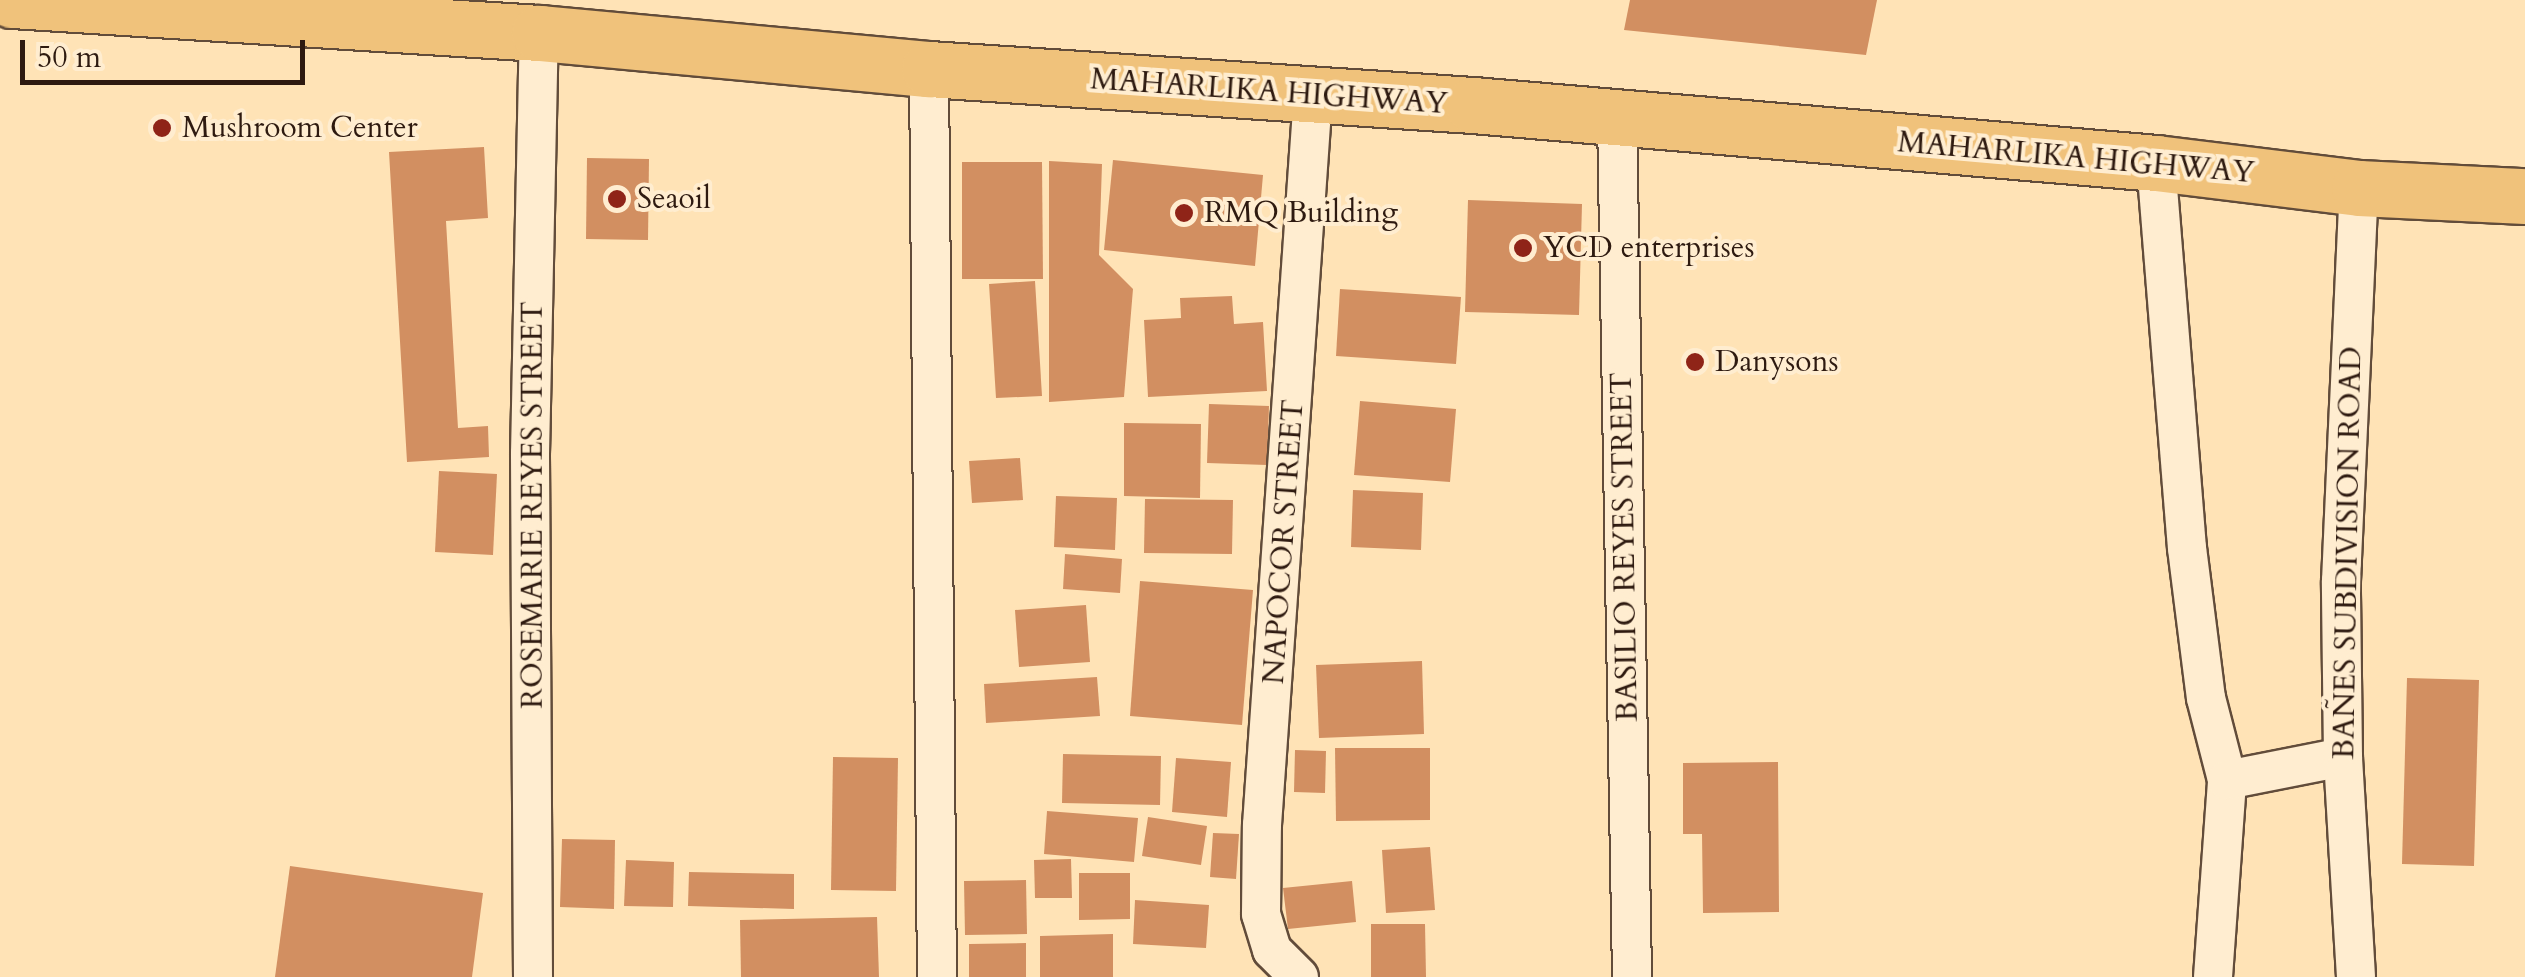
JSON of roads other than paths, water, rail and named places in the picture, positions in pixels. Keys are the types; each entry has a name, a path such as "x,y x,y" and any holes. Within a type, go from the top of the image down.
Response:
{"highway":[{"name":"MAHARLIKA HIGHWAY","path":"12,0 538,33 929,70 1617,118 2156,163 2359,188 2525,196"}],"street":[{"name":"ROSEMARIE REYES STREET","path":"533,977 530,454 538,33"},
{"path":"929,70 937,977"},
{"name":"NAPOCOR STREET","path":"1299,977 1272,950 1261,914 1262,825 1313,95"},
{"name":"BASILIO REYES STREET","path":"1617,118 1632,977"},
{"path":"2156,163 2187,548 2206,698 2227,780 2213,977"},
{"name":"BAÑES SUBDIVISION ROAD","path":"2356,977 2342,757 2341,581 2359,188"},
{"path":"2227,780 2342,757"}],"place":[{"name":"Mushroom Center","path":"162,128"},
{"name":"Seaoil","path":"617,199"},
{"name":"RMQ Building","path":"1184,213"},
{"name":"YCD enterprises","path":"1523,248"},
{"name":"Danysons","path":"1695,362"}]}
